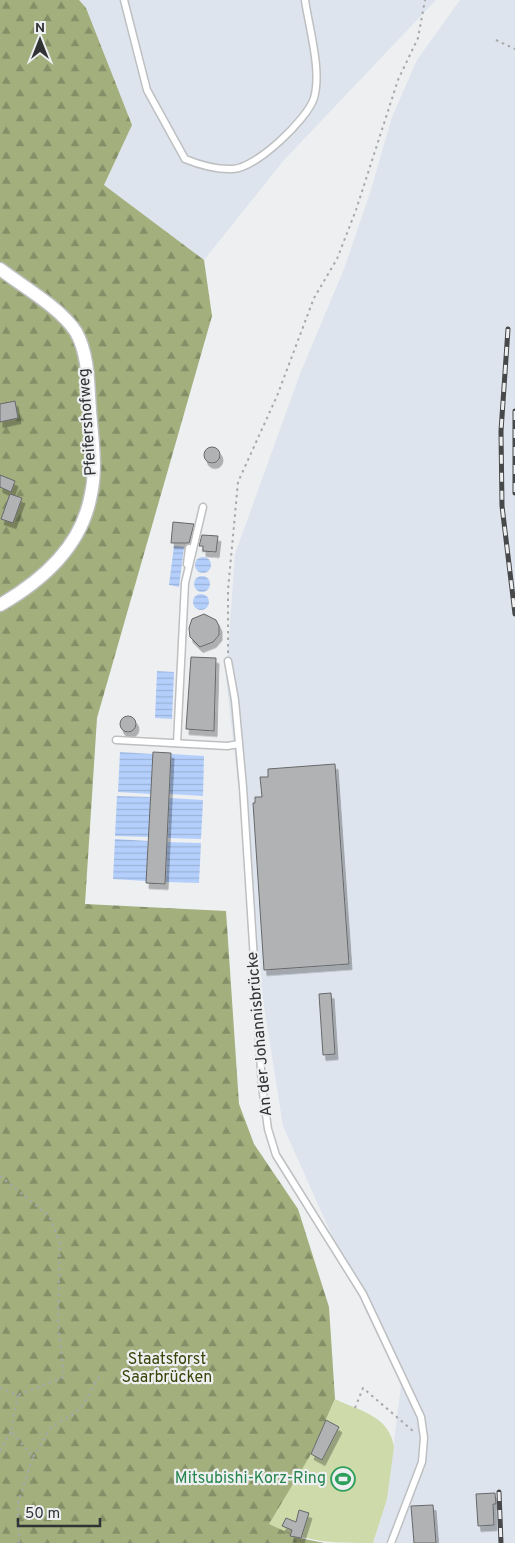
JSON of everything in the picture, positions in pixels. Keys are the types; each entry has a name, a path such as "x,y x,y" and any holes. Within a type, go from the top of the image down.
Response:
{"street":[{"name":"Pfeifershofweg","path":"0,269 63,317 76,332 82,348 87,377 93,466 92,493 83,523 68,550 46,573 20,593 0,605"}],"lane":[{"path":"124,0 147,90 185,159 206,167 234,169 263,156 300,122 314,98 316,71 305,0"},
{"path":"185,583 203,507"},
{"path":"177,743 185,583 189,548"},
{"name":"An der Johannisbrücke","path":"228,661 239,744 262,1086 268,1129 276,1155 364,1294 414,1397 421,1416 424,1438 422,1462 390,1543"},
{"path":"116,740 227,746 239,744"}],"path":[{"path":"228,661 228,590 238,482 277,396 314,298 337,259 356,210 398,80 418,38 425,0"},
{"path":"496,40 515,49"},
{"path":"0,1176 49,1216 60,1243 58,1323 64,1377 18,1395 0,1388"},
{"path":"19,1543 18,1503 33,1457 51,1428 75,1413 84,1402 100,1375"},
{"path":"355,1408 363,1388 424,1438"},
{"path":"0,1451 11,1431 18,1395"},
{"path":"11,1431 33,1457"}],"shaded area":[{"path":"79,0 436,0 284,160 204,260 104,185 132,124"},
{"path":"460,0 515,0 515,1543 373,1543 387,1499 401,1385 367,1314 283,1126 262,993 226,678 235,554 300,374 344,269 370,193 392,117 417,60"}],"green space":[{"name":"Staatsforst Saarbrücken","path":"0,0 79,0 86,8 132,125 104,185 204,260 212,316 97,718 85,904 226,911 239,1104 254,1144 298,1209 329,1307 335,1399 311,1454 290,1536 324,1543 0,1543"},
{"name":"Mitsubishi-Korz-Ring","path":"335,1399 372,1415 386,1428 391,1436 394,1447 387,1499 373,1543 320,1541 296,1535 269,1524 311,1454"}],"water":[{"path":"174,546 184,547 179,587 169,585"},
{"path":"203,557 209,559 211,565 209,571 203,573 197,571 195,565 197,559"},
{"path":"199,576 205,576 210,581 208,590 199,592 194,587 194,581"},
{"path":"201,594 207,596 209,602 207,608 201,610 195,608 193,602 195,596"},
{"path":"157,671 174,672 172,719 155,718"},
{"path":"120,752 153,754 151,794 118,792"},
{"path":"171,754 204,756 203,796 169,794"},
{"path":"117,796 151,797 149,837 115,836"},
{"path":"169,798 203,800 201,839 168,838"},
{"path":"115,839 148,841 146,881 113,879"},
{"path":"167,842 201,843 199,883 166,882"}],"building":[{"path":"15,401 18,418 0,422 0,404"},
{"path":"209,447 215,447 220,452 218,461 209,463 204,458 204,452"},
{"path":"0,475 15,481 11,492 0,487"},
{"path":"10,494 22,498 13,523 1,519"},
{"path":"173,522 194,524 189,543 171,543"},
{"path":"202,535 218,536 216,552 203,551 203,546 199,546"},
{"path":"204,614 216,620 219,626 219,635 213,642 200,647 190,637 189,628 192,619"},
{"path":"191,657 216,658 214,731 186,729"},
{"path":"125,716 131,716 136,721 134,730 125,732 120,727 120,721"},
{"path":"153,752 171,753 165,884 146,883"},
{"path":"335,764 349,964 264,970 253,803 255,803 255,797 262,797 260,777 268,777 268,769"},
{"path":"331,993 335,1054 323,1055 319,994"},
{"path":"326,1420 339,1427 322,1460 311,1454"},
{"path":"495,1493 496,1504 493,1504 494,1525 478,1526 476,1494"},
{"path":"433,1505 436,1543 414,1543 411,1506"},
{"path":"299,1510 309,1513 301,1538 290,1536 292,1530 282,1526 286,1518 296,1522"}],"railway":[{"path":"508,329 501,431 502,506 515,614"},
{"path":"515,411 515,493"},
{"path":"499,1492 501,1543"}],"place":[{"name":"Mitsubishi-Korz-Ring","path":"343,1479"}]}
